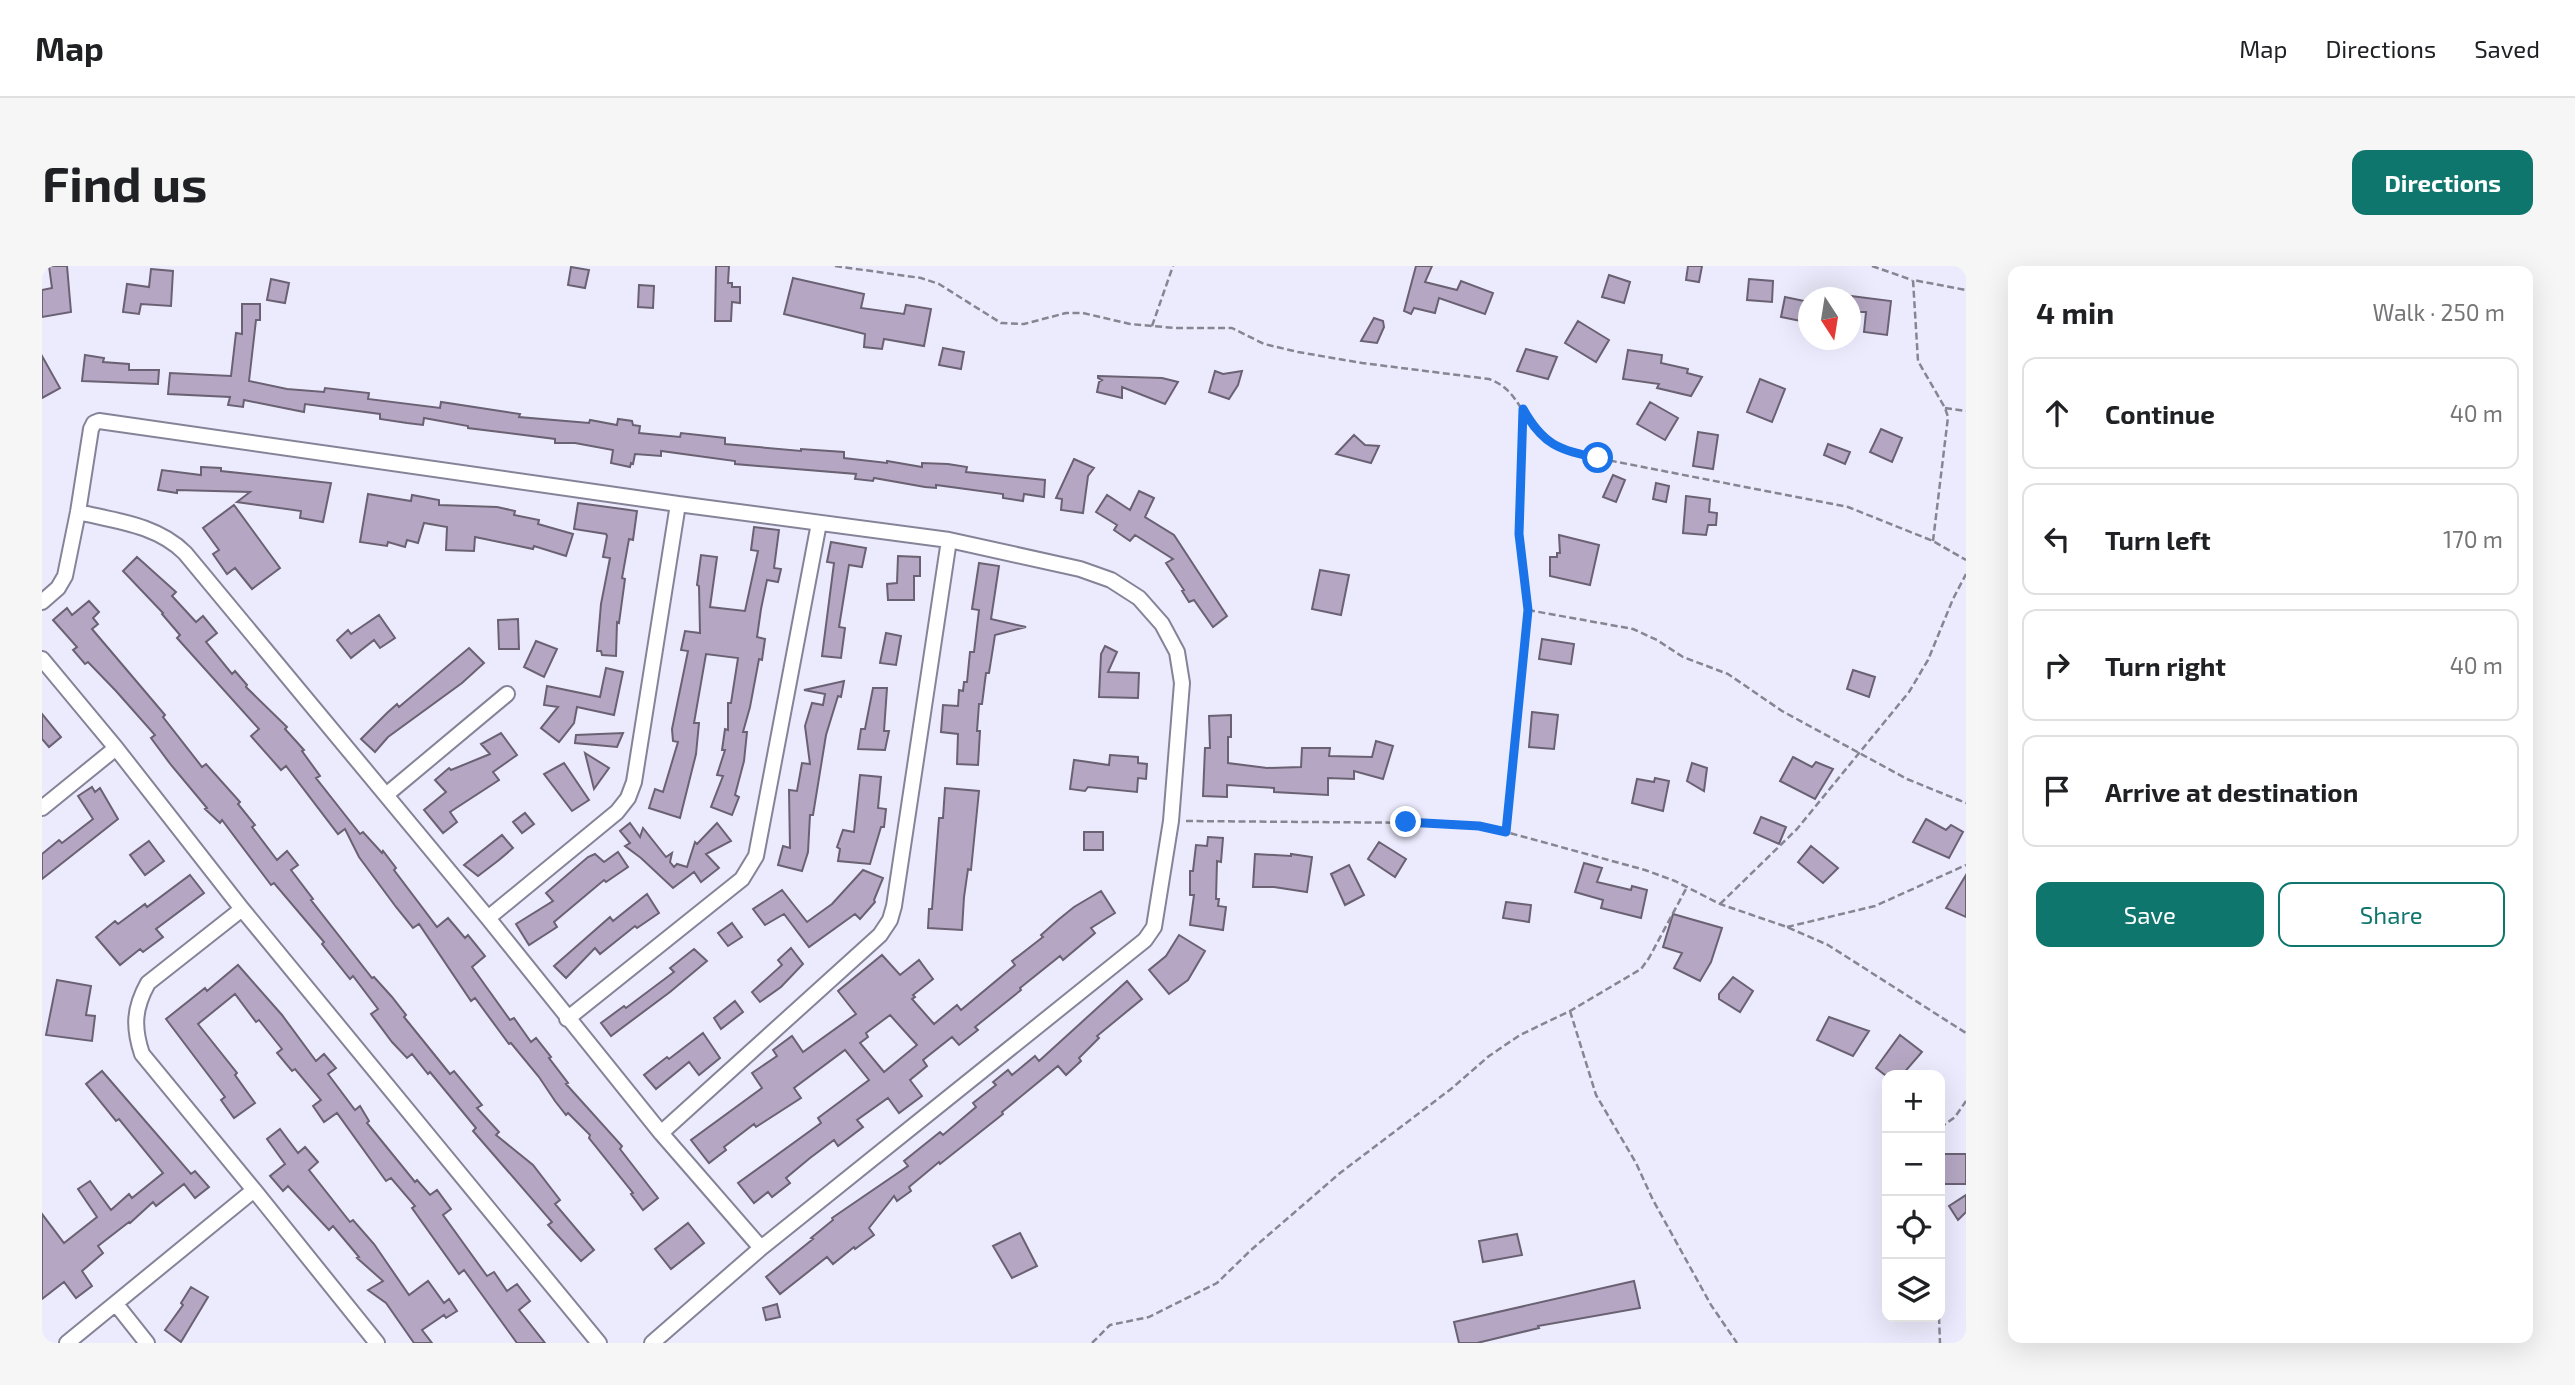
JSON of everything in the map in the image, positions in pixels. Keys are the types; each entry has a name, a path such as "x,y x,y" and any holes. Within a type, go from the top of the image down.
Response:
{"street":[{"path":"42,602 58,588 65,576 91,429 94,423 99,421 949,540 1080,569 1111,580 1139,598 1162,624 1177,652 1182,684 1171,821 1154,927 1144,940 761,1248 652,1343"},
{"path":"488,918 617,812 628,798 634,782 678,504"},
{"path":"78,512 148,529 176,544 488,918 661,1133 761,1248"},
{"path":"567,1019 742,879 750,869 756,856 818,523"},
{"path":"661,1133 880,935 890,920 949,540"},
{"path":"42,659 117,748 242,909 599,1343"},
{"path":"386,795 507,694"},
{"path":"42,808 117,748"},
{"path":"242,909 148,983 138,1001 136,1037 142,1054 377,1343"},
{"path":"67,1343 254,1190"},
{"path":"116,1304 147,1343"}],"path":[{"path":"835,266 921,278 939,284 1001,323 1024,324 1074,313 1095,314 1130,324 1232,328 1264,344 1298,352 1489,379 1510,390 1541,436 1566,452 1848,507 1933,541 1966,560"},
{"path":"1152,326 1173,266"},
{"path":"1872,266 1913,280 1966,290"},
{"path":"1913,280 1918,361 1945,408 1947,426 1937,490 1933,541"},
{"path":"1945,408 1966,411"},
{"path":"1506,832 1528,610 1519,534 1523,409"},
{"path":"1720,904 1797,829 1918,678 1966,574"},
{"path":"1528,610 1645,633 1683,657 1728,674 1782,711 1858,753 1926,789 1966,803"},
{"path":"1171,821 1437,823 1479,826 1506,832 1645,870 1720,904 1787,927 1828,946 1966,1033"},
{"path":"1787,927 1875,906 1966,865"},
{"path":"1092,1343 1110,1325 1149,1317 1217,1283 1340,1173 1443,1096 1489,1056 1520,1035 1570,1011 1641,969 1650,958 1687,887"},
{"path":"1570,1011 1596,1095 1636,1163 1653,1200 1711,1305 1737,1343"},
{"path":"1945,1124 1955,1117 1966,1101"},
{"path":"1939,1322 1940,1343"}],"building":[{"path":"49,266 67,266 71,312 42,317 42,290 52,288"},
{"path":"716,266 729,266 728,283 732,283 732,287 740,287 740,303 732,302 731,321 715,321"},
{"path":"1416,266 1432,266 1425,282 1457,290 1461,281 1493,293 1485,314 1439,298 1435,313 1414,308 1411,314 1404,311"},
{"path":"1688,266 1702,266 1699,282 1686,280"},
{"path":"571,267 589,270 585,288 568,285"},
{"path":"151,269 173,271 171,306 141,304 139,314 123,312 127,284 149,287"},
{"path":"1609,275 1630,282 1624,303 1602,297"},
{"path":"793,278 864,294 861,308 904,314 906,305 931,309 924,346 884,339 882,349 864,347 865,334 784,314"},
{"path":"271,279 289,283 285,303 267,300"},
{"path":"1749,279 1773,281 1772,302 1747,300"},
{"path":"639,285 654,286 653,308 638,307"},
{"path":"1785,297 1798,300 1798,320 1781,317"},
{"path":"1861,297 1891,301 1887,335 1864,332 1866,312 1861,312"},
{"path":"242,304 260,304 260,320 256,320 249,381 287,389 324,392 325,388 369,393 368,399 440,408 441,402 520,414 519,417 589,423 590,420 617,425 618,419 632,421 633,425 640,426 639,433 680,437 681,433 725,438 725,444 844,452 844,458 922,467 922,463 948,464 967,467 966,472 1045,480 1044,497 1024,494 1023,501 1003,498 1003,494 936,485 936,488 925,487 874,478 873,481 855,479 856,474 735,464 735,461 661,451 661,456 635,454 630,467 611,463 613,450 575,443 555,443 555,439 468,428 424,418 423,425 380,419 380,414 305,404 304,412 244,400 243,407 228,405 230,397 168,394 170,373 231,376 236,333 242,334"},
{"path":"1374,318 1383,321 1384,327 1377,343 1361,341"},
{"path":"1578,321 1609,340 1596,362 1565,343"},
{"path":"943,348 964,352 961,369 939,365"},
{"path":"1526,349 1557,357 1548,379 1517,371"},
{"path":"1628,350 1662,355 1661,363 1688,369 1687,373 1702,377 1691,396 1657,388 1659,384 1623,379"},
{"path":"85,355 104,358 103,362 129,364 129,370 159,370 158,384 82,381"},
{"path":"42,356 60,388 42,398"},
{"path":"1215,371 1223,374 1242,371 1238,385 1229,399 1209,392"},
{"path":"1098,376 1162,378 1178,382 1165,404 1122,387 1122,398 1097,392 1102,380"},
{"path":"1760,379 1785,389 1772,422 1747,412"},
{"path":"1650,402 1678,418 1665,440 1637,424"},
{"path":"1881,429 1902,438 1892,462 1870,452"},
{"path":"1698,432 1718,435 1713,469 1693,466"},
{"path":"1354,435 1365,445 1379,446 1371,463 1336,454"},
{"path":"1828,444 1850,452 1845,464 1824,455"},
{"path":"1074,459 1094,468 1088,476 1083,513 1061,510 1062,499 1056,498"},
{"path":"201,467 331,483 323,522 300,518 301,511 237,502 250,492 177,490 177,493 158,490 162,470 201,475"},
{"path":"1613,475 1625,480 1616,502 1603,497"},
{"path":"1656,483 1669,486 1666,502 1653,499"},
{"path":"1139,491 1154,498 1145,517 1174,535 1227,616 1213,627 1194,600 1189,602 1182,591 1184,590 1166,563 1173,559 1135,535 1130,541 1114,530 1117,525 1096,512 1107,495 1130,510"},
{"path":"368,494 411,501 412,495 439,500 439,505 497,507 515,511 514,515 539,520 538,524 573,534 566,556 534,546 533,549 475,537 474,551 446,550 447,527 424,523 418,543 407,540 405,547 388,542 387,546 360,542"},
{"path":"1686,496 1710,499 1709,512 1717,513 1716,525 1708,525 1706,535 1683,533"},
{"path":"578,503 637,511 633,540 629,539 622,578 625,579 619,623 617,622 616,656 602,655 601,651 597,651 601,604 610,558 603,557 607,536 574,529"},
{"path":"234,505 280,568 252,589 235,568 227,574 213,554 219,550 203,528"},
{"path":"754,527 779,530 774,568 781,569 778,582 767,580 761,609 757,637 765,639 743,732 747,732 744,761 735,795 739,797 732,815 711,807 723,776 717,775 725,750 722,750 725,729 728,730 728,703 731,703 738,658 706,654 694,723 699,723 696,754 680,818 649,808 655,789 663,792 678,742 673,741 672,729 688,651 681,650 685,631 700,633 697,585 701,555 717,557 710,607 745,611 758,551 751,550"},
{"path":"1559,535 1599,545 1590,585 1550,576 1550,557 1557,557 1557,553 1560,553"},
{"path":"831,542 866,548 862,567 849,565 839,627 845,628 841,658 822,656 834,563 827,562"},
{"path":"898,556 920,557 920,576 914,576 914,600 888,600 887,584 897,583"},
{"path":"137,557 176,592 172,596 196,622 203,616 217,633 206,642 232,674 235,671 246,687 287,727 285,729 304,750 302,751 320,776 316,778 360,834 363,832 382,853 383,851 437,927 448,918 465,938 468,935 485,956 472,967 510,1020 514,1018 531,1042 536,1038 568,1083 566,1084 622,1146 620,1149 658,1198 643,1210 631,1194 633,1193 589,1138 590,1135 568,1113 566,1115 475,998 471,1001 419,924 413,928 396,907 359,857 345,829 338,834 286,766 281,770 251,736 259,729 177,638 180,635 163,613 123,571"},
{"path":"979,563 999,566 991,619 1026,627 995,635 982,704 979,704 978,765 957,764 958,734 941,732 943,705 958,706 959,690 963,691 964,682 967,682 979,610 972,609"},
{"path":"1320,570 1349,575 1341,615 1312,609"},
{"path":"89,601 99,612 93,618 98,624 92,629 165,715 163,717 202,767 206,764 240,802 238,804 255,825 252,827 277,860 287,851 298,865 291,870 313,899 311,900 372,978 374,977 392,997 406,1015 404,1017 450,1074 454,1071 482,1105 477,1108 499,1132 496,1135 533,1165 560,1200 555,1204 594,1250 581,1261 548,1225 552,1222 473,1131 476,1128 430,1072 428,1074 412,1054 407,1058 392,1042 371,1014 378,1009 353,976 350,979 322,944 324,942 274,883 271,885 222,820 220,823 205,809 207,808 151,738 155,735 116,691 73,650 77,647 53,620 67,608 72,615"},
{"path":"379,615 395,638 380,648 374,640 351,658 337,640 348,630 351,634"},
{"path":"518,619 519,649 499,649 498,620"},
{"path":"886,633 901,636 896,665 880,663"},
{"path":"1542,639 1574,644 1571,664 1539,659"},
{"path":"536,641 557,649 544,677 524,667"},
{"path":"1105,646 1117,652 1108,672 1139,673 1138,698 1099,697 1101,654"},
{"path":"469,648 484,663 462,683 388,737 375,752 361,739 397,704 399,707"},
{"path":"606,668 623,672 614,715 577,707 574,723 559,742 541,728 558,707 544,705 547,686 600,697"},
{"path":"1853,670 1875,677 1869,697 1847,689"},
{"path":"844,681 841,697 838,696 826,735 813,815 810,815 808,852 802,871 778,865 783,846 790,848 789,790 797,791 802,763 810,764 805,726 812,703 823,705 825,694 804,690"},
{"path":"873,688 887,688 884,731 889,731 885,750 858,749"},
{"path":"1532,712 1558,715 1554,749 1529,747"},
{"path":"42,714 61,737 49,747 42,739"},
{"path":"1231,715 1228,763 1267,768 1301,767 1302,748 1330,748 1329,756 1372,757 1376,741 1393,746 1383,779 1354,771 1354,779 1328,778 1328,795 1274,792 1274,788 1227,785 1227,797 1203,796 1205,748 1210,748 1209,716"},
{"path":"501,733 517,755 493,772 499,780 450,812 457,822 443,833 424,810 446,792 435,780 449,768 451,770 490,754 481,744"},
{"path":"623,733 617,747 575,743 576,735"},
{"path":"585,753 609,768 594,789"},
{"path":"1110,755 1138,757 1138,763 1147,764 1146,779 1138,778 1137,792 1088,787 1085,791 1070,789 1074,760 1109,765"},
{"path":"1793,757 1812,767 1816,762 1833,769 1815,799 1780,781"},
{"path":"564,763 589,800 572,811 544,774"},
{"path":"1692,763 1707,768 1704,791 1687,781"},
{"path":"860,775 881,777 878,808 886,809 884,827 881,827 870,864 838,861 840,849 837,847 843,830 854,832"},
{"path":"1655,778 1669,781 1663,811 1632,803 1637,779 1654,782"},
{"path":"92,787 95,792 100,788 118,819 42,879 42,854 59,840 62,843 93,819 78,796"},
{"path":"945,788 979,791 962,930 928,928 939,818 943,818"},
{"path":"525,813 534,824 522,833 513,822"},
{"path":"1761,817 1786,827 1779,844 1754,833"},
{"path":"1926,819 1946,830 1951,825 1963,832 1949,858 1913,842"},
{"path":"630,823 640,837 643,828 666,857 672,853 670,862 674,867 677,864 687,867 695,842 697,844 717,823 731,841 706,854 719,868 701,882 694,872 673,888 625,846 630,843 620,831"},
{"path":"1084,832 1103,832 1103,850 1084,850"},
{"path":"502,835 513,848 499,860 478,876 464,865"},
{"path":"1208,837 1223,838 1221,862 1217,861 1216,899 1219,899 1218,906 1226,907 1223,930 1190,925 1194,895 1190,895 1190,871 1193,871 1196,845 1207,846"},
{"path":"149,841 164,861 145,875 130,855"},
{"path":"1379,842 1406,859 1395,877 1368,859"},
{"path":"1811,846 1838,868 1823,883 1798,862"},
{"path":"618,852 628,867 606,882 604,880 554,922 557,927 529,945 516,924 553,901 546,893 588,857 595,854 604,862"},
{"path":"1255,854 1312,857 1307,892 1253,887"},
{"path":"1584,863 1602,868 1597,882 1631,890 1632,886 1647,890 1641,918 1601,908 1603,900 1575,892"},
{"path":"1349,865 1364,895 1345,905 1331,874"},
{"path":"863,870 883,878 875,902 860,919 855,914 809,947 784,914 765,925 753,909 782,890 807,922 832,904"},
{"path":"190,875 204,893 156,929 163,937 143,952 140,949 120,965 96,937 115,921 118,924 145,904 147,907"},
{"path":"1966,875 1966,917 1946,908"},
{"path":"1101,891 1115,913 1091,928 1095,933 1063,960 1060,956 1020,988 1021,990 975,1027 978,1030 959,1045 952,1037 923,1060 927,1066 910,1080 922,1096 899,1113 888,1098 857,1120 863,1127 838,1146 834,1140 810,1158 786,1178 790,1183 772,1197 768,1192 754,1203 738,1183 821,1123 818,1118 869,1080 845,1050 794,1088 801,1098 756,1127 754,1124 724,1147 726,1150 709,1163 691,1140 762,1088 752,1073 777,1056 773,1050 792,1036 803,1052 856,1014 838,991 882,955 900,975 919,960 933,979 913,995 915,997 912,999 934,1024 957,1005 961,1010 1015,965 1012,961 1043,937 1041,935 1074,907","holes":["890,1015 917,1045 884,1072 860,1043 868,1037 866,1033"]},
{"path":"647,894 659,913 637,928 635,926 600,954 595,948 566,978 554,966 610,917 613,921"},
{"path":"1506,902 1531,905 1529,922 1503,918"},
{"path":"1673,914 1722,928 1711,962 1700,981 1674,968 1682,953 1663,947"},
{"path":"732,923 742,937 728,946 718,933"},
{"path":"1179,935 1205,951 1188,980 1169,994 1149,970 1166,956"},
{"path":"791,948 803,964 781,987 760,1002 752,992 782,965 778,960"},
{"path":"694,949 707,961 611,1036 601,1023 674,972 670,968"},
{"path":"238,965 282,1015 316,1061 324,1054 336,1068 328,1074 355,1110 360,1106 369,1121 367,1123 415,1182 417,1180 430,1195 437,1190 451,1209 443,1215 487,1276 494,1272 507,1291 517,1284 530,1301 519,1310 545,1343 517,1343 464,1270 459,1274 412,1208 415,1206 391,1178 386,1181 337,1113 324,1122 313,1106 321,1100 295,1069 292,1071 277,1053 282,1049 259,1020 256,1022 235,994 198,1024 237,1073 235,1075 255,1103 234,1118 221,1100 225,1097 166,1019 205,988 207,991"},
{"path":"1733,977 1753,991 1740,1012 1719,999 1719,994"},
{"path":"57,980 91,986 86,1015 95,1016 92,1041 46,1035"},
{"path":"1127,981 1142,999 1097,1036 1099,1038 1079,1058 1081,1061 1066,1075 1058,1066 1002,1112 1003,1114 909,1187 911,1191 897,1201 894,1196 869,1228 874,1235 833,1264 827,1257 780,1294 766,1277 813,1239 811,1238 833,1220 832,1218 908,1166 904,1161 940,1132 943,1135 976,1107 973,1103 996,1085 993,1082 1008,1070 1012,1075 1035,1056 1039,1061"},
{"path":"735,1001 743,1012 721,1029 714,1018"},
{"path":"1829,1017 1869,1031 1853,1056 1817,1040"},
{"path":"703,1033 720,1058 699,1075 689,1062 656,1089 644,1075"},
{"path":"1900,1035 1922,1052 1906,1070 1882,1070 1882,1073 1876,1068"},
{"path":"102,1071 191,1174 195,1171 209,1187 195,1198 184,1184 156,1206 153,1202 98,1246 103,1253 82,1271 92,1286 76,1298 64,1282 42,1299 42,1214 64,1243 97,1217 78,1189 90,1181 111,1210 129,1194 132,1198 163,1173 86,1084"},
{"path":"280,1129 298,1153 305,1147 318,1162 309,1170 350,1222 353,1220 374,1244 409,1295 428,1281 444,1303 449,1299 457,1311 446,1318 444,1315 422,1330 432,1343 414,1343 386,1303 368,1290 383,1281 357,1258 359,1257 333,1226 329,1230 288,1186 283,1191 270,1176 285,1164 267,1139"},
{"path":"1945,1154 1966,1154 1966,1184 1945,1184"},
{"path":"1966,1195 1966,1212 1958,1220 1949,1206"},
{"path":"688,1223 704,1243 671,1269 655,1249"},
{"path":"1020,1233 1037,1266 1012,1278 993,1246"},
{"path":"1517,1234 1522,1255 1483,1262 1479,1241"},
{"path":"1634,1281 1640,1308 1538,1326 1539,1328 1477,1343 1459,1343 1454,1322"},
{"path":"191,1287 208,1297 181,1342 165,1330 183,1305 181,1303"},
{"path":"777,1304 780,1317 766,1320 763,1308"}],"route":[{"path":"1406,822 1479,826 1506,832 1528,610 1519,534 1523,409 1532,425 1553,446 1566,452 1598,458"}]}
